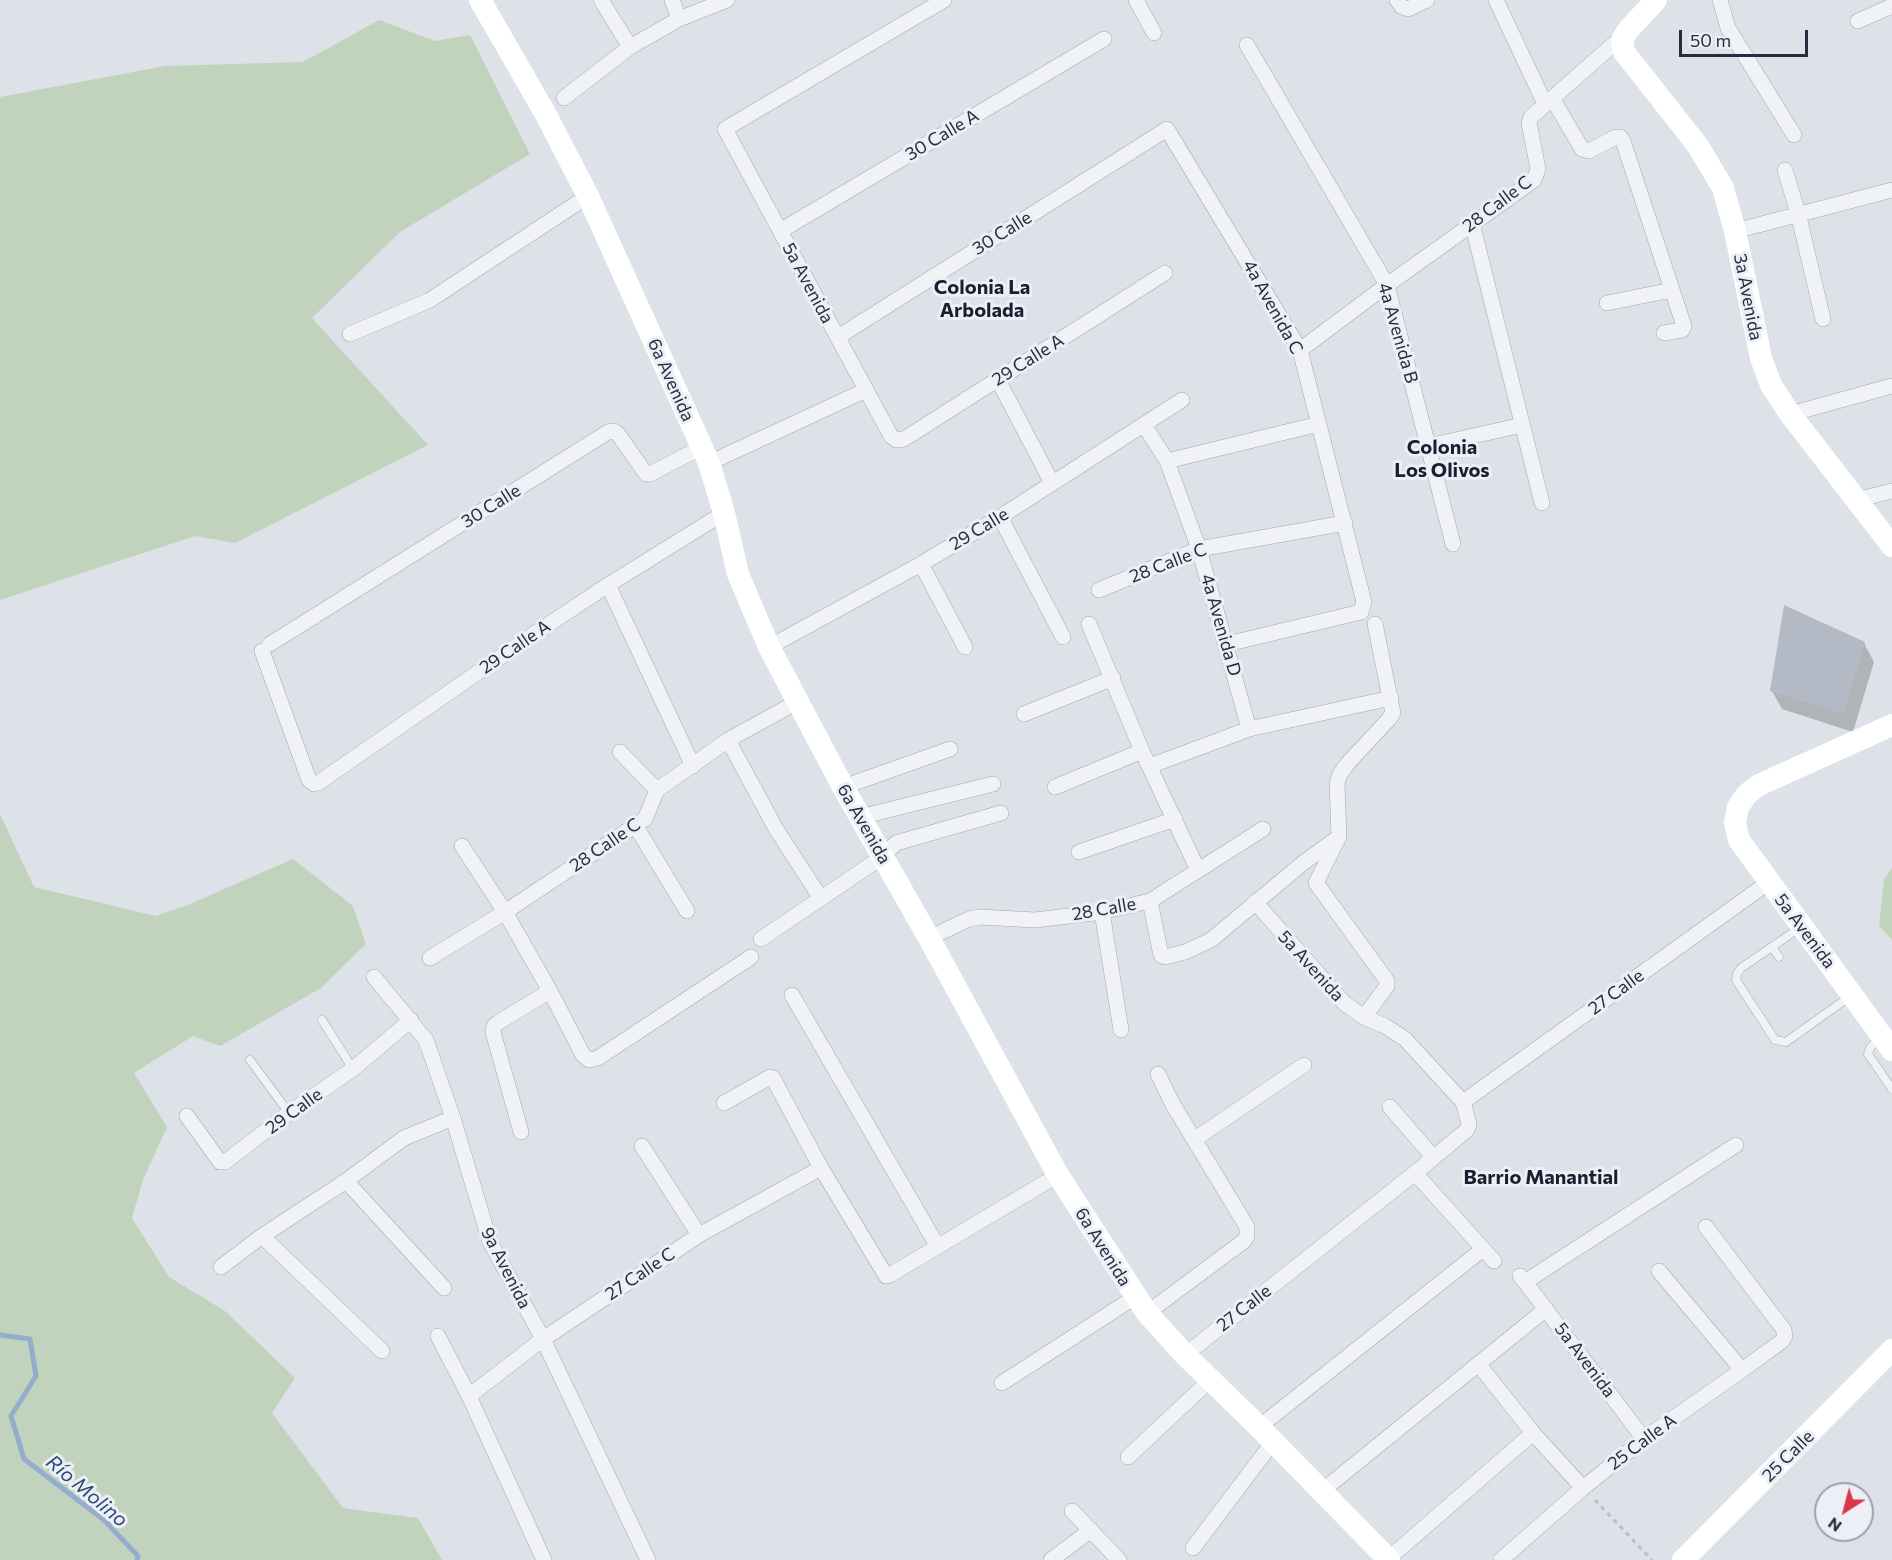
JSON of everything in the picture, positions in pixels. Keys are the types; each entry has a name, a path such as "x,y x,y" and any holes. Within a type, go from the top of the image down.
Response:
{"street":[{"name":"6a Avenida","path":"480,0 545,113 588,196 705,455 724,513 738,574 769,647 843,787 929,938 1058,1175 1141,1305 1185,1355 1388,1560"},
{"path":"601,0 630,47"},
{"path":"672,0 679,19"},
{"path":"564,98 630,47 679,19 728,0"},
{"name":"5a Avenida","path":"891,436 725,129 945,0"},
{"path":"1136,0 1154,33"},
{"path":"1396,0 1402,7 1408,9 1427,0"},
{"path":"1496,0 1549,101 1582,149 1589,151 1616,137 1620,137 1623,141 1684,326 1682,330 1664,333"},
{"name":"28 Calle C","path":"1300,350 1534,180 1538,169 1529,123 1531,117 1622,39 1656,0"},
{"path":"1720,0 1728,28 1794,135"},
{"path":"1858,21 1892,6"},
{"name":"30 Calle A","path":"780,231 1104,39"},
{"name":"3a Avenida","path":"1622,39 1624,52 1698,146 1723,188 1735,231 1761,358 1772,385 1790,414 1892,546"},
{"name":"4a Avenida B","path":"1247,45 1387,285 1453,544"},
{"name":"30 Calle","path":"838,338 1167,129"},
{"name":"4a Avenida C","path":"1167,129 1300,350 1364,602 1361,612 1227,644"},
{"path":"1785,170 1798,213 1823,319"},
{"path":"1735,231 1892,190"},
{"path":"350,334 430,300 588,196"},
{"path":"1473,223 1542,504"},
{"name":"29 Calle A","path":"891,436 896,440 904,439 1165,273"},
{"path":"1607,303 1672,290"},
{"path":"998,380 1052,483"},
{"path":"1790,414 1892,386"},
{"name":"30 Calle","path":"309,780 266,647 608,432 614,431 618,434 645,474 650,474 705,455 866,390"},
{"name":"29 Calle","path":"769,647 921,564 1000,517 1182,400"},
{"path":"1167,461 1318,424"},
{"name":"4a Avenida D","path":"1144,425 1167,461 1199,549 1249,729"},
{"path":"1429,446 1522,425"},
{"path":"1856,500 1892,491"},
{"name":"29 Calle A","path":"309,780 314,784 318,783 608,585 724,513"},
{"path":"1000,517 1063,637"},
{"name":"28 Calle C","path":"1099,590 1199,549 1345,523"},
{"path":"921,564 965,647"},
{"path":"608,585 693,766"},
{"path":"1089,624 1142,751 1198,870"},
{"path":"1364,1017 1387,986 1385,977 1316,883 1338,837 1337,783 1340,774 1393,713 1375,624"},
{"path":"1024,714 1113,678"},
{"path":"1150,766 1249,729 1391,698"},
{"path":"620,752 657,790 728,740 797,702"},
{"name":"5a Avenida","path":"1887,1042 1739,840 1735,823 1738,807 1747,794 1759,785 1892,725"},
{"path":"728,740 777,829 820,897"},
{"path":"843,787 950,749"},
{"path":"1055,787 1142,751"},
{"path":"860,817 993,784"},
{"name":"28 Calle C","path":"430,958 505,912 635,825 648,815 657,790"},
{"path":"760,939 882,857 896,843 1001,813"},
{"path":"1079,852 1175,819"},
{"path":"635,825 687,912"},
{"name":"28 Calle","path":"929,938 969,919 980,917 1035,920 1101,912 1150,901 1263,829"},
{"path":"1150,901 1161,955 1165,957 1204,944 1338,837"},
{"path":"462,846 505,912 583,1055 589,1060 598,1058 751,957"},
{"name":"27 Calle","path":"1463,1102 1769,882"},
{"name":"5a Avenida","path":"1255,902 1344,1003 1364,1017 1385,1026 1405,1039 1463,1102 1469,1124"},
{"path":"1101,912 1121,1030"},
{"name":"9a Avenida","path":"374,977 426,1040 453,1118 490,1242 543,1339 648,1560"},
{"path":"521,1132 493,1032 494,1026 550,991"},
{"path":"792,995 938,1247"},
{"name":"29 Calle","path":"187,1116 220,1162 225,1162 352,1069 411,1020"},
{"path":"1195,1139 1304,1065"},
{"path":"1002,1383 1141,1305 1244,1241 1247,1236 1247,1227 1172,1102 1158,1074"},
{"path":"724,1103 770,1077 773,1078 821,1168 886,1276 1058,1175"},
{"path":"1390,1107 1433,1157"},
{"path":"221,1267 262,1236 346,1181 409,1135 453,1118"},
{"name":"27 Calle","path":"1185,1355 1415,1173 1467,1130 1469,1124"},
{"name":"5a Avenida","path":"1644,1439 1523,1279 1736,1145"},
{"path":"642,1146 699,1235"},
{"name":"27 Calle C","path":"469,1396 543,1339 699,1235 821,1168"},
{"path":"1415,1173 1494,1261"},
{"path":"346,1181 444,1288"},
{"name":"25 Calle A","path":"1501,1560 1583,1488 1644,1439 1782,1341 1785,1336 1784,1330 1706,1227"},
{"path":"262,1236 382,1351"},
{"path":"1193,1548 1266,1435 1483,1249"},
{"path":"1659,1271 1742,1370"},
{"path":"1322,1491 1546,1309"},
{"path":"438,1336 469,1396 544,1560"},
{"name":"25 Calle","path":"1683,1560 1892,1350"},
{"path":"1479,1365 1533,1433 1583,1488"},
{"path":"1128,1456 1210,1380"},
{"path":"1388,1560 1533,1433"},
{"path":"1072,1511 1119,1560"},
{"path":"1051,1560 1091,1530"}],"lane":[{"path":"1802,926 1742,968 1737,974 1736,980 1775,1040 1786,1042 1852,994"},
{"path":"1772,947 1779,957"},
{"path":"1817,1009 1822,1017"},
{"path":"322,1020 352,1069"},
{"path":"1887,1042 1870,1047 1868,1054 1892,1089"},
{"path":"250,1060 289,1113"}],"path":[{"path":"1583,1488 1652,1560"}],"green space":[{"path":"379,20 435,41 470,35 530,154 400,232 312,318 428,445 235,543 195,536 0,600 0,97 165,66 303,62"},
{"path":"0,814 34,887 156,916 190,904 293,859 353,906 366,944 321,988 220,1046 193,1036 134,1073 167,1127 143,1180 132,1218 169,1277 225,1311 295,1378 272,1413 343,1508 418,1518 442,1560 0,1560"},
{"path":"1892,868 1892,940 1879,926 1884,879"}],"building":[{"path":"1784,605 1865,642 1843,714 1770,691"}],"waterway":[{"name":"Río Molino","path":"0,1335 30,1339 36,1376 11,1416 24,1459 104,1520 138,1556 137,1560"}],"district":[{"name":"Colonia La Arbolada","path":"982,298"},
{"name":"Colonia Los Olivos","path":"1442,458"},
{"name":"Barrio Manantial","path":"1541,1177"}]}
